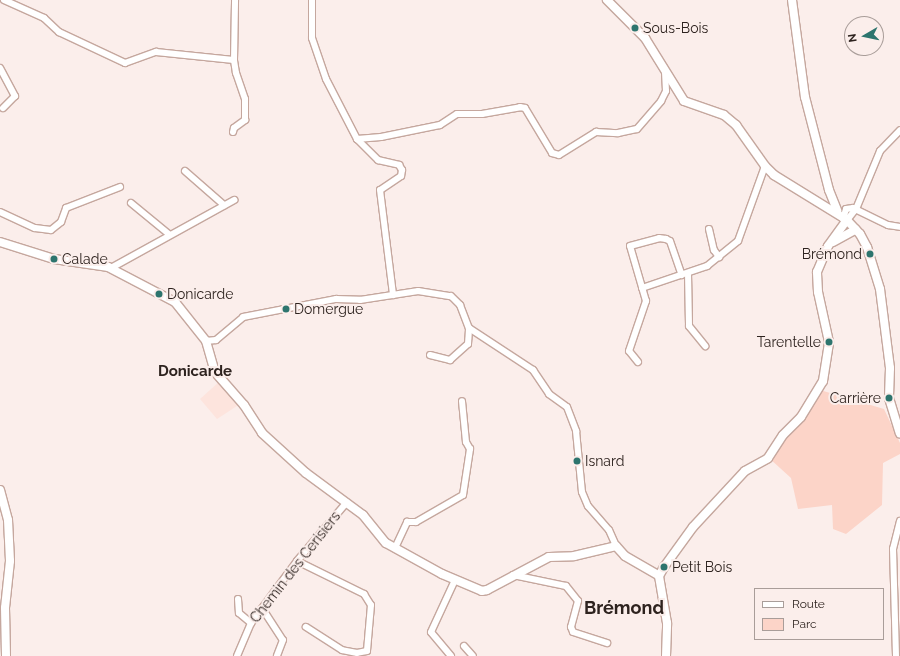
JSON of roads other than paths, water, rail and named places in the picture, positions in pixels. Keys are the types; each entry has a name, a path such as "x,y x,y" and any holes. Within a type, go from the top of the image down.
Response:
{"street":[{"path":"4,0 44,18 59,32 125,63 156,52 234,60"},
{"path":"233,132 234,128 245,120 246,99 236,73 234,60 235,0"},
{"path":"312,0 312,38 326,79 358,139 378,160 399,165 402,170 402,176 380,190 393,295"},
{"path":"607,0 645,38 665,67 684,101 712,108 730,120 765,166 787,185 838,213 856,229 870,254 880,289 890,368 889,398 900,433"},
{"path":"666,656 667,623 659,576 698,522 745,471 768,458 783,435 801,417 823,380 829,342 816,284 818,272 838,213 829,190 805,97 792,0"},
{"path":"358,139 381,137 440,125 457,114 482,114 520,107 525,108 552,153 559,155 596,132 618,133 637,129 662,101 666,91 665,67"},
{"path":"0,68 15,96 3,108"},
{"path":"856,209 880,151 900,130"},
{"path":"642,288 707,266 738,241 765,166"},
{"path":"185,171 224,206"},
{"path":"0,212 35,228 52,230 60,222 66,208 120,188"},
{"path":"111,268 234,200"},
{"path":"131,203 170,235"},
{"path":"838,213 856,209 888,225 900,227"},
{"path":"709,229 714,250 719,257"},
{"path":"828,246 856,229"},
{"path":"638,362 629,351 646,301 629,250 633,244 666,239 670,241 682,275"},
{"path":"0,242 49,258 111,268 175,302 206,341 215,372 244,405 262,433 306,473 363,515 386,543 455,580 482,591 549,557 574,556 616,546"},
{"path":"688,273 689,326 705,346"},
{"path":"206,341 216,340 245,316 336,299 360,300 427,291 451,296 460,305 469,328 468,344 450,360 436,354 430,355"},
{"path":"469,328 533,370 549,394 566,407 576,431 582,492 588,506 609,530 616,546 625,556 659,576"},
{"path":"395,548 407,522 416,522 463,495 470,449 466,442 462,401"},
{"path":"0,490 8,520 10,561 5,608 6,656"},
{"name":"Chemin des Cerisiers","path":"237,656 251,623 297,561 346,502"},
{"path":"896,656 893,549 900,521"},
{"path":"297,561 364,594 371,605 368,651 357,653 342,650 306,627"},
{"path":"513,575 566,586 578,601 571,628 574,632 607,643"},
{"path":"451,656 431,632 455,580"},
{"path":"238,599 238,613 251,623"},
{"path":"262,608 283,640 277,656"},
{"path":"464,646 473,656"}],"place":[{"name":"Sous-Bois","path":"635,28"},
{"name":"Brémond","path":"870,254"},
{"name":"Calade","path":"54,259"},
{"name":"Donicarde","path":"159,294"},
{"name":"Domergue","path":"286,309"},
{"name":"Tarentelle","path":"829,342"},
{"name":"Carrière","path":"889,398"},
{"name":"Isnard","path":"577,461"},
{"name":"Petit Bois","path":"664,567"}],"district":[{"name":"Donicarde","path":"195,372"},
{"name":"Brémond","path":"624,608"}]}
